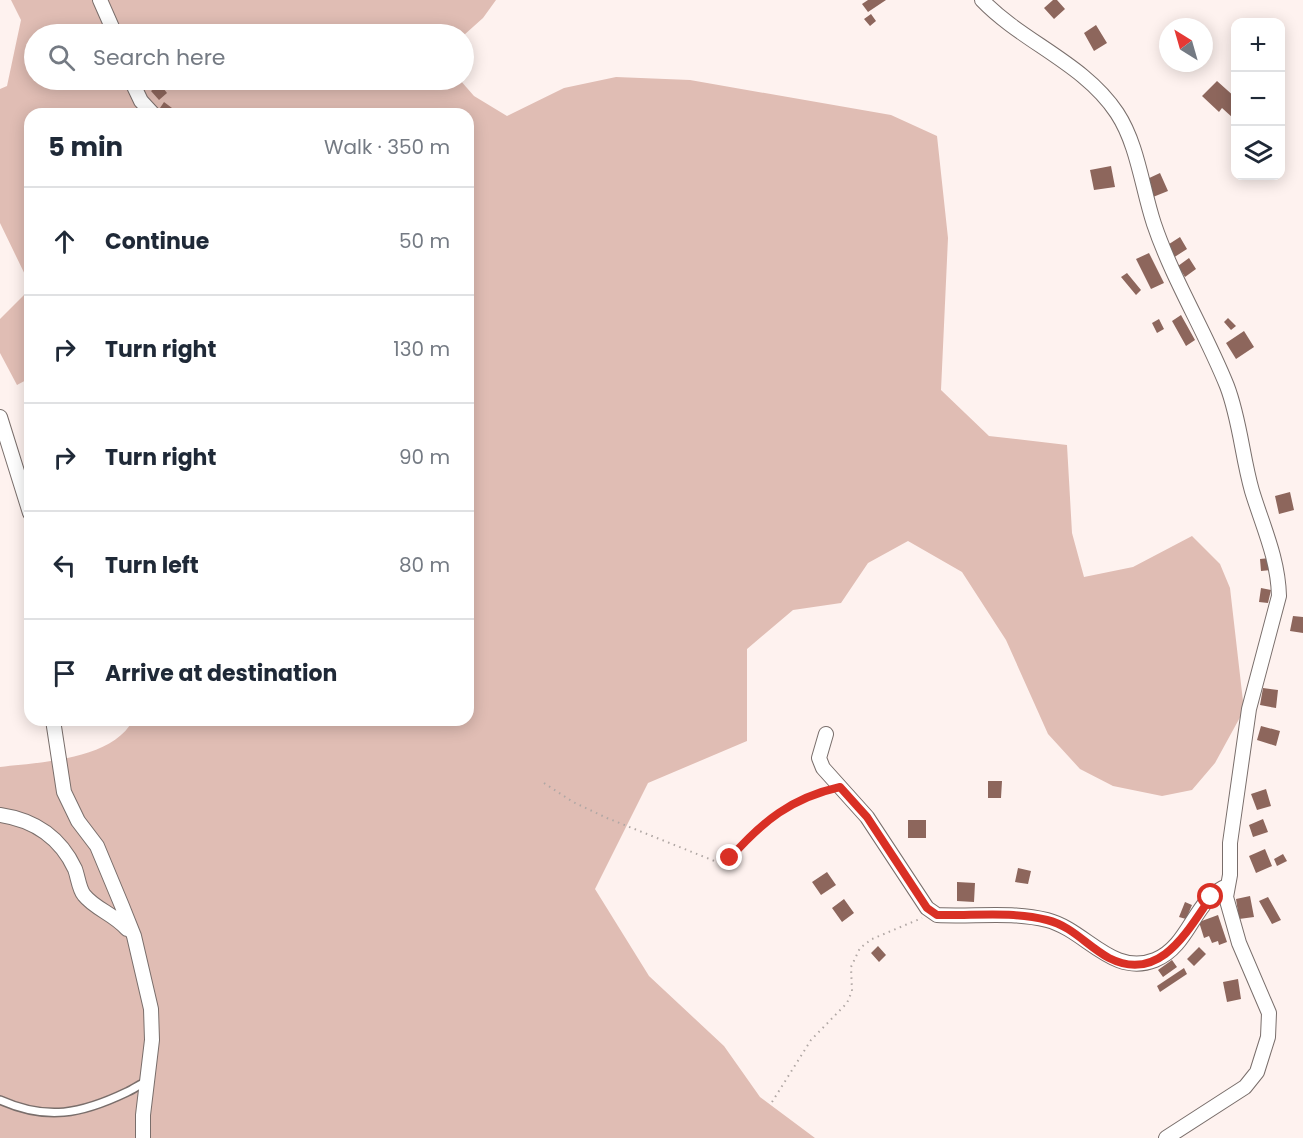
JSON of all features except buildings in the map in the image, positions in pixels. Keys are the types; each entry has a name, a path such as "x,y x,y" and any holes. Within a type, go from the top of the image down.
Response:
{"street":[{"path":"100,0 111,24"},
{"path":"982,0 1101,92 1118,114 1142,177 1154,225 1214,354 1238,416 1252,490 1275,555 1279,596 1249,709 1230,843 1230,875 1226,897 1239,943 1269,1013 1268,1037 1257,1072 1245,1087 1166,1138"},
{"path":"136,90 141,102 147,108"},
{"path":"0,417 24,494"},
{"path":"54,726 64,792 78,821 97,846 134,936 151,1008 152,1040 143,1138"},
{"path":"826,734 819,758 823,768 867,817 932,913 1012,914 1048,920 1080,935 1109,958 1146,963 1171,951 1211,897 1227,886"},
{"path":"0,815 36,824 48,834 60,845 73,866 82,893 92,903 116,916 134,936"}],"lane":[{"path":"0,1100 38,1114 56,1114 100,1103 148,1081"}],"path":[{"path":"544,783 607,818 717,862 730,858 760,826 801,798 840,787"},
{"path":"772,1102 811,1040 847,1003 852,991 851,967 860,948 872,939 932,913"}],"shaded area":[{"path":"11,0 496,0 474,26 474,24 24,24 24,90 469,90 474,96 507,116 564,88 616,77 690,80 891,115 937,136 948,238 941,390 989,436 1067,445 1072,533 1084,577 1133,567 1192,536 1220,564 1230,588 1244,710 1215,763 1192,790 1162,796 1113,786 1080,769 1048,734 1006,640 962,572 908,541 868,563 841,603 793,610 747,649 747,741 648,783 595,889 649,976 724,1046 760,1097 815,1138 0,1138 0,767 74,757 109,744 128,726 474,726 474,108 24,108 24,273 0,223 0,89 7,86 21,20"},
{"path":"24,295 24,381 17,385 0,353 0,319"}],"route":[{"path":"730,858 760,826 782,810 801,798 840,787 867,817 927,908 937,915 1012,914 1048,920 1080,935 1109,958 1121,962 1146,963 1171,951 1211,897"}]}
